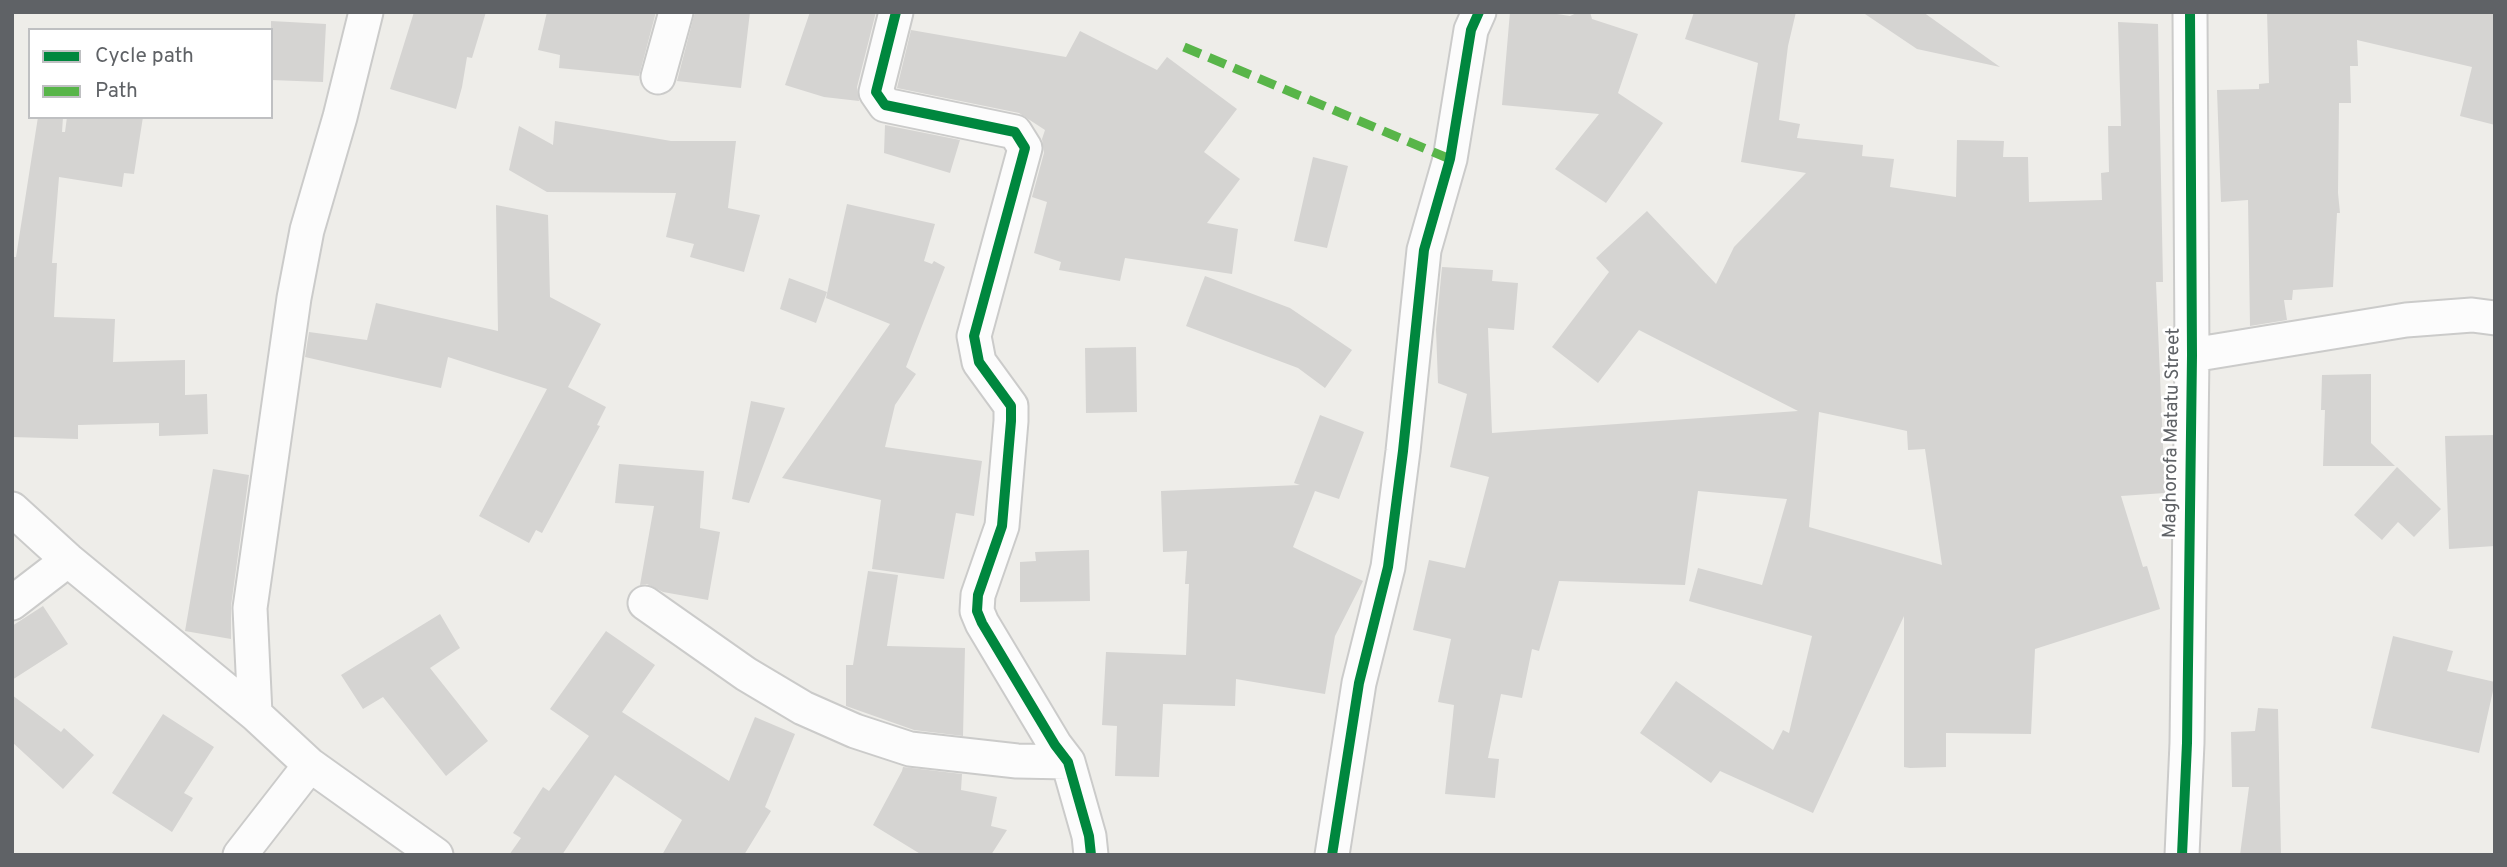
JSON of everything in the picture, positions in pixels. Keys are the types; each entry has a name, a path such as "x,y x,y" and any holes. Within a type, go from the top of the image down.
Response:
{"street":[{"path":"255,714 250,608 294,298 307,230 340,117 366,12"},
{"path":"658,77 676,12"},
{"path":"896,12 876,92 885,105 1015,132 1025,148 974,336 979,362 1010,406 1011,421 1002,526 978,595 977,611 1055,745 1068,762 1089,836 1090,855"},
{"path":"1332,855 1359,682 1388,567 1424,250 1450,159 1471,30 1479,12"},
{"name":"Maghorofa Matatu Street","path":"2182,855 2187,743 2192,355 2190,12"},
{"path":"2192,355 2406,320 2472,315 2495,318"},
{"path":"12,509 68,560 255,714 310,765 436,855"},
{"path":"12,603 68,560"},
{"path":"645,603 769,688 803,708 855,731 910,749 992,758 1068,762"},
{"path":"240,855 310,765"}],"building":[{"path":"414,12 486,12 472,58 467,57 456,109 390,89"},
{"path":"547,12 656,12 639,76 559,68 560,55 538,50"},
{"path":"695,12 750,12 741,88 677,81"},
{"path":"810,12 876,12 857,87 859,101 824,97 785,85"},
{"path":"1510,12 1544,12 1570,16 1579,12 1590,12 1592,19 1638,34 1618,93 1663,123 1606,203 1555,169 1599,114 1502,105"},
{"path":"1694,12 1796,12 1788,46 1779,120 1800,124 1797,138 1863,145 1862,156 1894,159 1890,187 1956,197 1957,140 2004,141 2003,157 2028,157 2029,202 2102,200 2101,173 2109,172 2108,126 2121,126 2118,22 2158,24 2163,282 2156,282 2165,493 2121,496 2143,567 2147,566 2160,609 2035,649 2031,734 1946,733 1946,767 1910,768 1904,767 1904,616 1813,813 1720,771 1711,783 1640,733 1676,681 1773,750 1783,730 1789,733 1812,636 1689,601 1698,568 1762,585 1787,499 1698,491 1685,585 1559,581 1539,651 1532,649 1522,698 1501,694 1488,758 1499,759 1495,798 1445,794 1454,705 1438,702 1451,639 1413,630 1429,560 1465,568 1489,477 1450,467 1467,394 1438,383 1436,329 1442,267 1493,270 1492,281 1518,283 1514,330 1488,328 1492,433 1798,411 1639,330 1598,383 1552,347 1609,272 1596,258 1647,211 1716,284 1734,247 1806,173 1741,162 1758,63 1685,39","holes":["1819,412 1907,431 1908,450 1925,449 1942,565 1809,527"]},
{"path":"1862,12 1923,12 2000,67 1917,49"},
{"path":"2267,12 2495,12 2495,125 2460,116 2472,67 2357,40 2358,66 2350,66 2351,103 2339,103 2340,213 2337,213 2333,287 2293,290 2292,300 2284,300 2287,320 2250,326 2248,200 2221,202 2217,90 2259,89 2259,84 2269,83"},
{"path":"271,21 326,24 323,82 273,80"},
{"path":"911,30 1066,57 1080,31 1157,70 1167,57 1237,109 1204,152 1240,179 1207,223 1238,229 1232,274 1125,258 1120,281 1059,270 1061,262 1034,253 1047,202 1032,197 1044,153 1042,139 1045,130 1019,113 897,88"},
{"path":"38,119 63,119 62,132 65,132 67,119 143,119 134,174 124,173 122,187 59,177 52,263 57,263 54,317 115,319 113,362 185,360 185,395 207,394 208,434 159,436 159,423 78,425 78,439 12,437 12,257 16,257"},
{"path":"555,121 671,141 736,141 728,208 760,215 744,272 690,257 694,244 666,237 676,193 547,192 509,170 519,126 553,145"},
{"path":"885,125 960,140 950,173 884,153"},
{"path":"1313,157 1348,166 1327,248 1294,241"},
{"path":"847,204 935,224 924,261 932,264 934,261 945,267 906,367 916,374 895,405 885,447 982,461 974,516 956,513 944,579 872,569 881,500 782,478 890,324 826,298"},
{"path":"496,205 548,215 550,297 601,324 568,387 606,407 597,425 600,426 542,533 536,530 529,543 479,516 547,389 448,357 441,388 305,357 309,332 367,340 376,303 498,331"},
{"path":"1205,276 1290,308 1352,350 1325,388 1298,368 1186,326"},
{"path":"789,278 827,292 816,323 780,309"},
{"path":"1136,347 1137,412 1086,413 1085,348"},
{"path":"2371,374 2371,443 2395,466 2323,466 2325,410 2321,410 2322,375"},
{"path":"751,401 785,408 749,503 732,499"},
{"path":"1320,415 1364,432 1339,499 1315,491 1293,547 1363,581 1335,636 1325,694 1236,679 1235,706 1163,704 1159,777 1115,776 1117,726 1102,725 1106,652 1186,655 1189,584 1185,584 1187,551 1163,552 1161,491 1300,485 1294,483"},
{"path":"2495,435 2495,546 2449,549 2445,436"},
{"path":"619,464 704,471 700,528 720,532 708,600 663,592 647,584 640,585 654,506 615,503"},
{"path":"2397,467 2441,509 2414,537 2398,522 2382,540 2354,515"},
{"path":"213,469 249,475 231,606 231,639 185,631"},
{"path":"1089,550 1090,601 1020,602 1020,562 1036,561 1035,552"},
{"path":"868,571 898,575 887,646 965,648 963,736 914,730 846,706 846,665 853,665"},
{"path":"43,606 68,644 12,680 12,626"},
{"path":"440,614 460,648 430,668 488,741 446,776 383,697 363,709 341,675"},
{"path":"606,631 655,665 622,712 729,781 755,717 795,734 765,807 771,811 744,855 662,855 682,820 615,775 562,855 509,855 521,838 513,833 543,787 549,791 589,736 550,709"},
{"path":"2393,636 2453,651 2447,671 2495,682 2479,753 2371,728"},
{"path":"12,695 61,732 64,728 94,755 63,789 12,742"},
{"path":"2258,708 2278,709 2281,855 2240,855 2249,787 2232,787 2231,732 2255,731"},
{"path":"163,714 214,747 184,793 193,798 172,832 112,793"},
{"path":"903,767 962,774 961,790 997,797 991,826 1007,830 991,855 922,855 873,825"}],"marked path":[{"path":"1184,47 1450,159"}],"cycle path":[{"path":"896,12 876,92 885,105 1015,132 1025,148 974,336 979,362 1011,406 1002,526 978,595 977,611 1055,745 1068,762 1089,836 1091,855"},
{"path":"1332,855 1359,683 1388,567 1424,250 1450,159 1471,30 1479,12"},
{"path":"2182,855 2187,743 2192,355 2190,12"}]}
